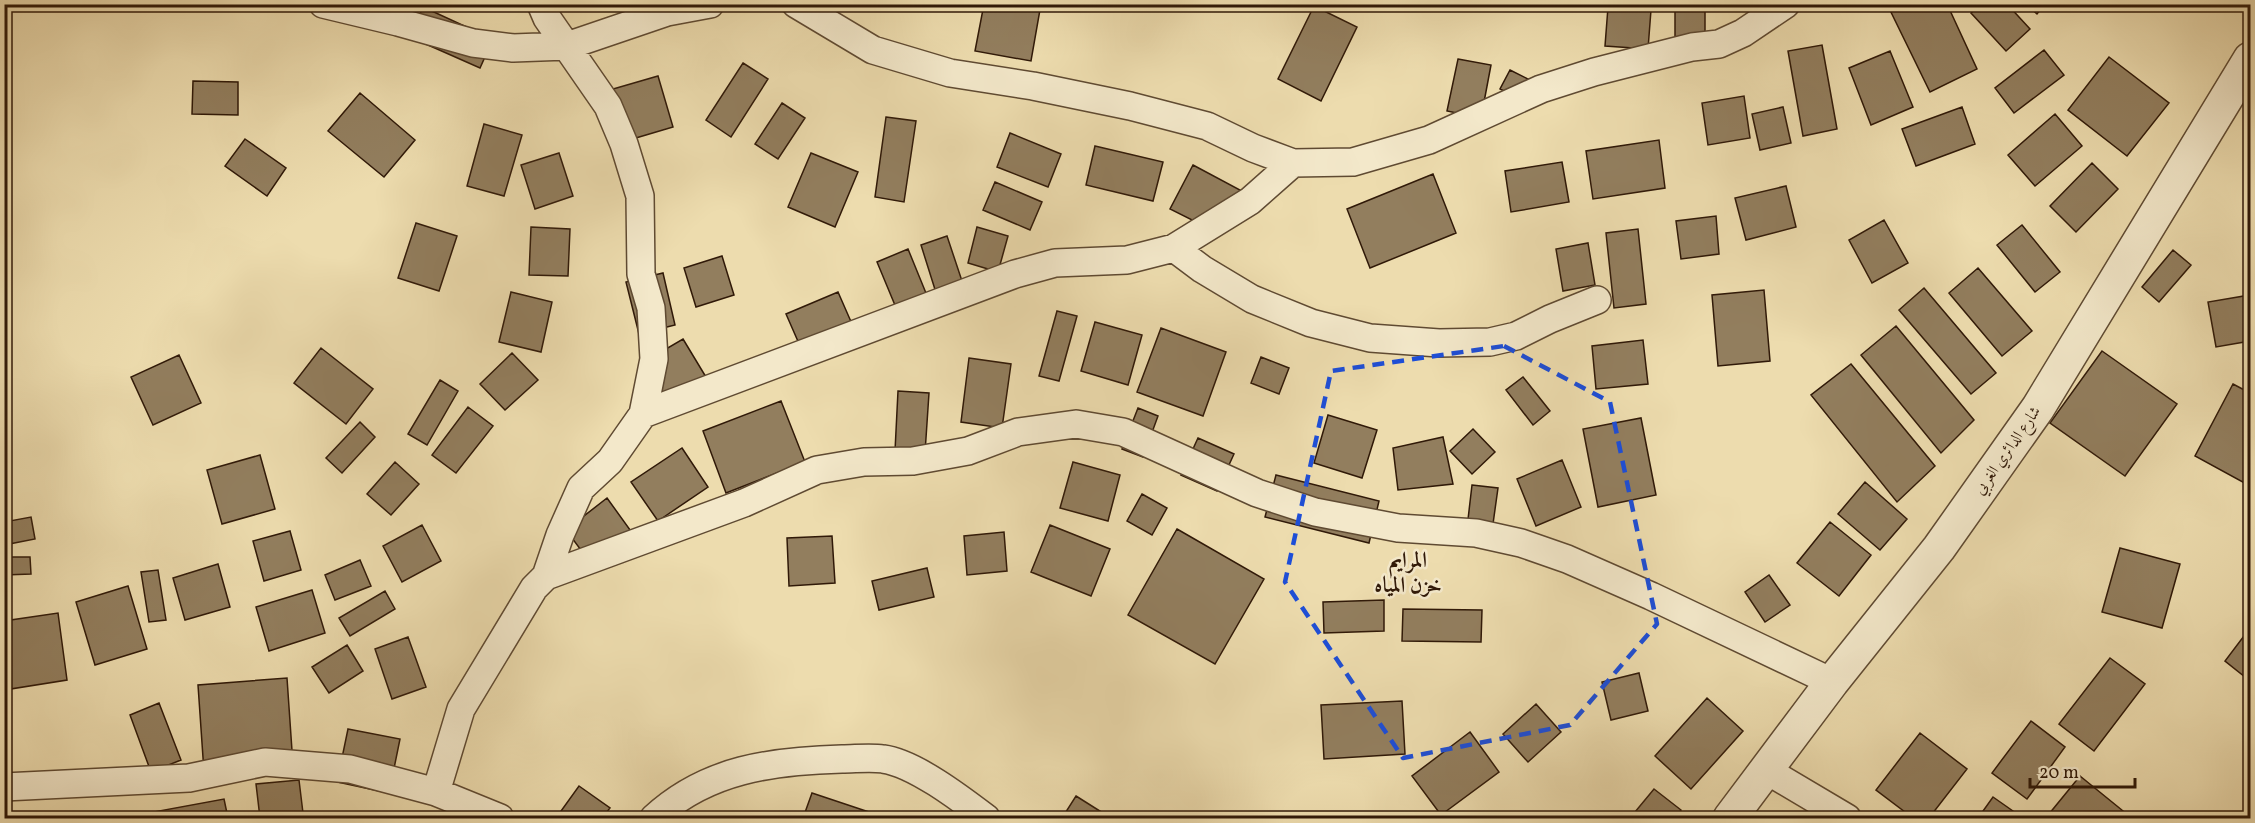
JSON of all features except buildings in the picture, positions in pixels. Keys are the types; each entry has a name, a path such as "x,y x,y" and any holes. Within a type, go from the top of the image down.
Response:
{"street":[{"path":"324,4 473,43 513,48 567,46 667,12 710,4"},
{"path":"541,4 547,18 608,106 624,144 640,196 641,274 651,308 654,359 643,414 610,461 581,488 560,535 546,576"},
{"path":"796,4 873,50 950,73 1033,86 1163,114 1207,126 1253,148 1293,163 1353,162 1429,140 1541,89 1594,72 1681,50 1719,44 1743,33 1786,4"},
{"name":"شارع الدائري الغربي","path":"1730,819 1832,682 1939,548 2038,408 2250,59"},
{"path":"643,414 1015,274 1054,263 1126,260 1174,248 1250,201 1293,163"},
{"path":"1174,248 1202,269 1252,299 1311,323 1370,338 1439,343 1490,342 1516,336 1597,300"},
{"path":"436,792 461,708 534,588 546,576 744,503 817,470 864,462 913,461 968,451 1018,432 1076,424 1123,432 1257,493 1315,512 1398,528 1476,533 1521,543 1567,559 1651,596 1832,682"},
{"path":"654,819 673,800 717,778 759,766 819,760 884,759 919,772 961,799 986,819"},
{"path":"4,787 189,778 265,762 350,769 436,792 500,819"},
{"path":"1766,770 1847,819"}],"highlighted area":[{"path":"1504,346 1610,402 1657,624 1570,725 1403,758 1285,582 1331,371"}],"district":[{"name":"المرايم خزن المياه","path":"1408,574"}]}
